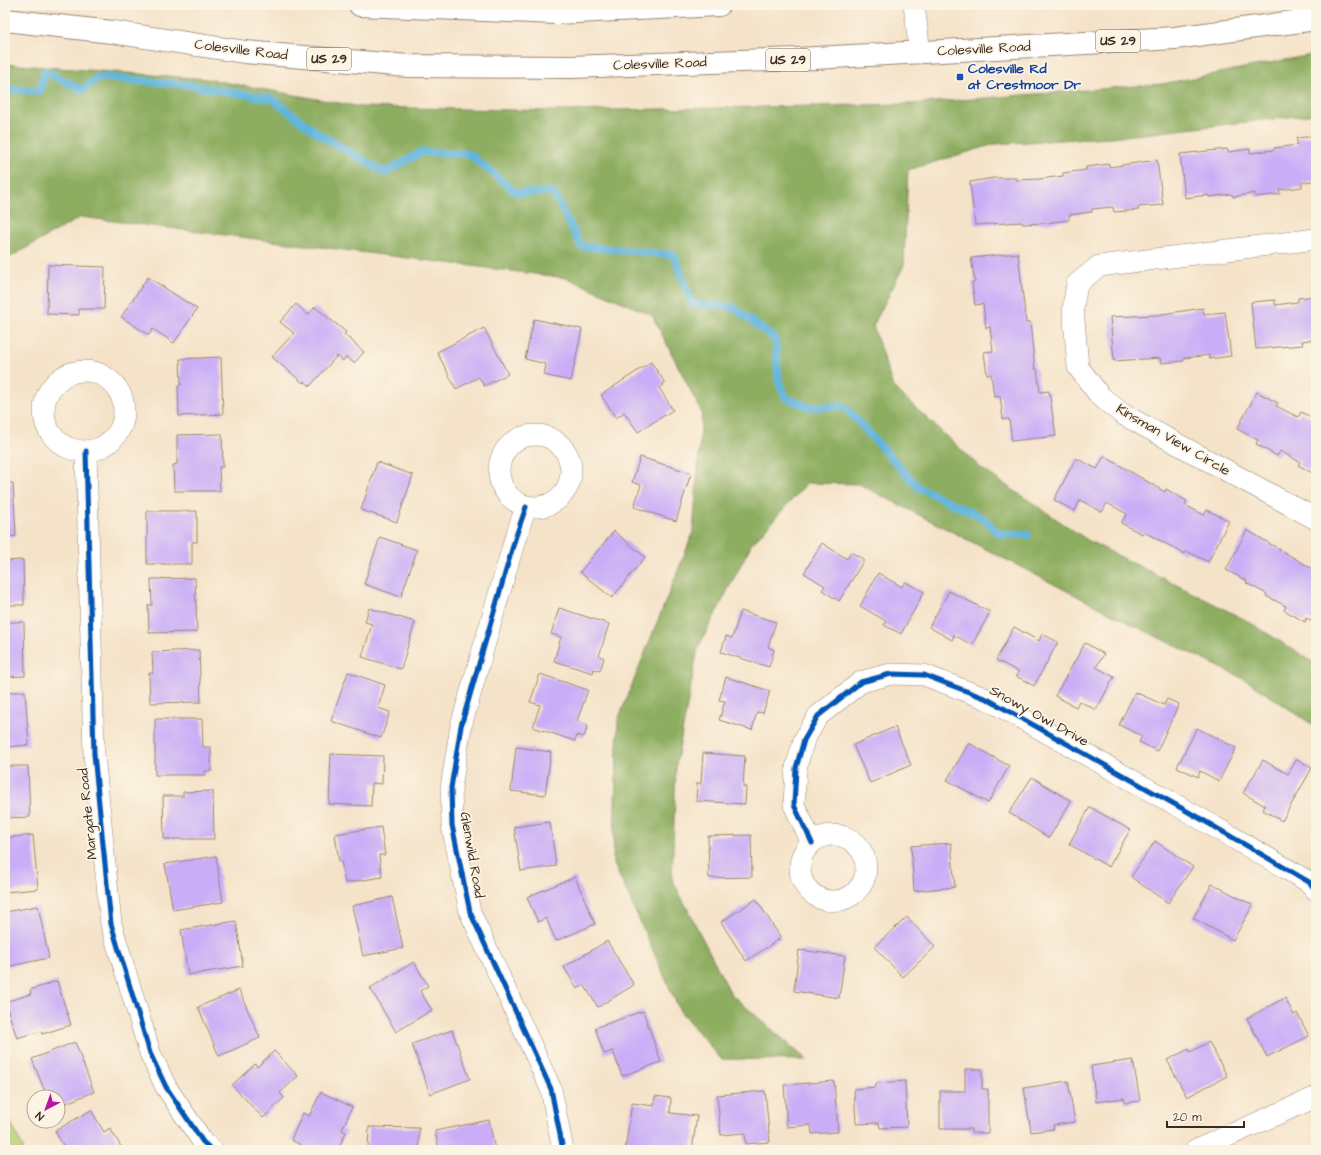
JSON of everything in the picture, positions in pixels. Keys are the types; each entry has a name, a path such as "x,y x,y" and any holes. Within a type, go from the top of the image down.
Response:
{"highway":[{"path":"360,5 556,13 719,5"},
{"name":"Colesville Road","path":"5,20 112,32 245,52 408,66 571,67 797,60 1175,38 1316,20"}],"street":[{"path":"914,5 920,53"},
{"name":"Kinsman View Circle","path":"1316,239 1099,266 1077,284 1073,308 1078,367 1100,396 1124,414 1316,519"},
{"name":"Margate Road","path":"86,451 94,754 111,924 150,1053 166,1088 203,1142 212,1150"},
{"name":"Glenwild Road","path":"526,507 515,539 462,726 451,788 452,825 470,912 551,1089 563,1150"},
{"name":"Snowy Owl Drive","path":"812,843 794,805 796,768 804,740 818,716 861,682 891,674 924,675 987,699 1215,827 1309,882 1316,890"},
{"path":"1196,1150 1316,1097"}],"green space":[{"path":"1316,54 1316,114 1126,136 995,144 908,170 904,265 873,326 893,387 982,469 1089,541 1246,620 1316,664 1316,727 1246,680 1139,628 859,484 807,483 751,545 698,648 676,765 672,879 731,994 807,1060 721,1059 680,1011 613,862 618,720 693,533 702,413 652,315 567,278 81,217 5,260 5,64 207,79 361,107 561,111 910,104 1162,84"},
{"path":"5,1110 24,1150 5,1150"}],"building":[{"path":"1316,136 1316,181 1302,182 1302,187 1279,190 1280,194 1255,197 1255,193 1233,197 1232,194 1185,198 1180,154 1227,149 1228,152 1250,149 1250,153 1274,150 1274,148 1297,145 1297,138"},
{"path":"1157,160 1163,205 1138,207 1139,210 1114,212 1113,207 1092,209 1092,212 1069,215 1069,220 1045,223 1022,224 1022,222 975,225 970,182 993,178 1016,178 1016,180 1039,179 1063,176 1063,173 1086,170 1086,167 1109,164 1109,167"},
{"path":"1018,253 1026,323 1030,322 1035,369 1037,369 1040,392 1049,391 1056,436 1012,441 1009,419 1003,419 1000,396 994,397 991,374 987,375 984,352 993,351 990,327 986,328 983,304 975,305 972,282 975,282 971,258"},
{"path":"48,265 105,267 104,309 79,309 79,315 47,314"},
{"path":"148,277 197,309 174,343 153,329 149,335 121,317"},
{"path":"1316,296 1316,339 1302,341 1303,345 1256,349 1251,302 1275,300 1275,305 1298,302 1298,298"},
{"path":"296,304 308,315 315,307 346,332 344,334 364,352 354,363 346,357 343,361 337,356 310,386 304,381 303,383 272,357 294,333 280,322"},
{"path":"1203,308 1204,314 1225,312 1231,356 1209,359 1209,355 1184,358 1184,361 1161,363 1160,358 1114,361 1110,317 1156,315"},
{"path":"534,319 582,329 571,381 544,375 546,364 525,359"},
{"path":"484,328 508,374 484,386 479,377 456,389 437,352"},
{"path":"221,357 223,414 179,416 178,386 181,385 180,359"},
{"path":"651,362 665,383 659,388 673,410 638,432 624,412 616,418 601,395"},
{"path":"1257,392 1278,403 1276,406 1298,417 1301,412 1316,420 1316,475 1298,465 1300,462 1280,451 1277,456 1256,444 1258,440 1237,429"},
{"path":"222,434 223,467 219,467 220,491 174,491 173,465 177,464 177,435"},
{"path":"1104,456 1165,492 1166,489 1187,501 1185,505 1204,515 1207,510 1229,521 1208,562 1186,551 1185,554 1144,532 1142,534 1121,523 1127,514 1107,503 1102,512 1080,500 1075,511 1054,500 1076,458 1097,469"},
{"path":"640,457 691,473 676,521 634,507 641,485 632,482"},
{"path":"377,462 413,475 397,522 361,510"},
{"path":"5,483 13,483 16,536 5,537"},
{"path":"147,511 197,511 197,542 192,542 192,564 147,564"},
{"path":"1247,530 1316,571 1316,623 1306,618 1305,622 1284,610 1286,606 1266,596 1267,594 1246,583 1247,581 1226,570"},
{"path":"614,531 645,557 612,598 580,572"},
{"path":"380,537 417,550 401,597 364,584"},
{"path":"822,543 847,559 851,552 864,560 839,601 822,590 825,586 804,573"},
{"path":"23,560 24,605 5,605 5,561"},
{"path":"878,573 902,587 905,582 924,592 901,634 884,625 886,621 860,606"},
{"path":"195,578 197,632 149,633 148,605 152,605 151,579"},
{"path":"949,591 990,612 972,645 954,635 952,640 929,627"},
{"path":"369,608 415,622 401,669 362,657 372,624 365,622"},
{"path":"559,608 609,624 599,656 604,658 600,671 594,669 593,673 554,661 561,637 551,634"},
{"path":"741,611 776,622 768,647 774,650 769,667 721,652 726,636 732,638"},
{"path":"5,622 24,622 25,676 5,677"},
{"path":"1014,627 1039,641 1042,634 1058,642 1034,686 1016,676 1019,672 996,660"},
{"path":"1085,643 1104,654 1096,667 1114,677 1096,710 1079,701 1076,707 1055,696"},
{"path":"199,650 201,702 150,703 149,673 153,673 152,652"},
{"path":"348,672 385,685 378,708 390,712 381,738 331,721"},
{"path":"540,674 588,690 577,721 588,725 584,737 577,735 575,741 533,727 540,705 530,702"},
{"path":"726,677 770,691 763,713 757,712 752,730 719,720 725,701 719,700"},
{"path":"25,691 29,745 5,747 5,693"},
{"path":"1135,692 1164,705 1167,699 1179,704 1157,751 1139,742 1142,736 1119,725"},
{"path":"155,719 202,719 203,747 211,747 211,771 205,771 205,775 155,775"},
{"path":"895,727 911,765 870,783 853,745"},
{"path":"1197,728 1236,748 1219,781 1200,771 1198,777 1177,767"},
{"path":"969,743 1009,766 988,803 947,780"},
{"path":"516,747 551,752 545,795 511,791"},
{"path":"703,753 745,756 743,787 746,787 745,804 696,801 697,783 701,783"},
{"path":"331,754 383,756 382,784 372,783 371,806 329,804"},
{"path":"1297,759 1312,768 1282,821 1263,810 1265,806 1243,793 1263,760 1288,774"},
{"path":"5,766 28,766 30,817 5,818"},
{"path":"1032,777 1071,801 1049,838 1009,813"},
{"path":"213,791 214,839 164,839 163,796 183,796 183,792"},
{"path":"1090,807 1130,830 1109,867 1069,844"},
{"path":"550,822 556,866 521,871 514,827"},
{"path":"381,827 385,855 379,855 382,877 345,883 341,861 339,861 335,834"},
{"path":"33,835 38,889 5,892 5,838"},
{"path":"751,835 752,877 709,878 708,836"},
{"path":"1155,841 1193,867 1168,903 1131,877"},
{"path":"951,843 955,887 914,891 911,846"},
{"path":"216,856 223,902 173,910 165,864"},
{"path":"575,877 595,924 556,941 546,918 538,922 527,897"},
{"path":"1212,884 1253,905 1233,940 1193,918"},
{"path":"392,897 403,948 363,956 352,906"},
{"path":"756,899 781,938 746,961 721,922"},
{"path":"38,906 49,958 5,967 5,912"},
{"path":"907,917 935,947 903,977 874,947"},
{"path":"236,921 243,966 188,975 181,930"},
{"path":"607,941 634,985 598,1007 584,985 577,989 564,967"},
{"path":"799,950 845,956 839,998 794,991"},
{"path":"414,962 428,986 420,991 432,1010 396,1032 370,988"},
{"path":"57,981 71,1025 42,1034 41,1031 17,1038 5,1002 31,994 30,990"},
{"path":"239,990 260,1038 219,1056 198,1007"},
{"path":"1285,998 1294,1015 1297,1013 1309,1036 1267,1057 1247,1018"},
{"path":"643,1011 661,1062 622,1076 613,1051 604,1054 595,1028"},
{"path":"452,1030 470,1079 430,1094 412,1044"},
{"path":"75,1042 94,1092 66,1103 66,1089 44,1089 32,1059"},
{"path":"1209,1042 1227,1076 1187,1097 1167,1060 1189,1049 1190,1052"},
{"path":"274,1051 298,1076 280,1093 284,1098 263,1118 232,1085 255,1064 257,1067"},
{"path":"1133,1060 1140,1101 1125,1103 1124,1098 1096,1102 1091,1066"},
{"path":"965,1069 982,1069 982,1089 988,1089 988,1133 971,1133 971,1129 940,1129 940,1091 965,1091"},
{"path":"834,1081 838,1132 812,1134 811,1125 787,1127 784,1085"},
{"path":"905,1081 907,1127 880,1128 879,1123 856,1124 854,1089 876,1087 876,1083"},
{"path":"1068,1081 1075,1122 1053,1125 1054,1129 1031,1132 1024,1088"},
{"path":"765,1091 770,1142 746,1144 745,1133 721,1135 717,1095"},
{"path":"321,1092 352,1107 342,1130 346,1132 338,1150 311,1150 291,1140 303,1113 309,1116"},
{"path":"655,1096 671,1098 670,1113 697,1116 692,1150 625,1150 632,1103 654,1106"},
{"path":"91,1110 104,1132 110,1128 123,1150 66,1150 55,1131 58,1129 66,1129 66,1125"},
{"path":"489,1120 495,1150 439,1150 435,1131"},
{"path":"369,1127 419,1128 419,1150 368,1150"}],"waterway":[{"path":"5,89 40,91 45,71 82,90 99,77 188,85 272,99 316,132 385,173 421,152 469,154 517,193 553,192 581,246 674,255 692,304 733,307 775,339 779,383 786,398 809,407 844,406 918,487 983,518 999,534 1028,535"}],"cycle path":[{"path":"86,451 94,754 111,924 150,1053 166,1087 203,1142 212,1150"},
{"path":"526,507 515,539 461,726 451,788 452,825 470,912 551,1089 563,1150"},
{"path":"812,843 794,805 796,768 804,740 818,716 861,682 891,674 924,675 987,699 1201,819 1309,882 1316,890"}],"place":[{"name":"Colesville Rd at Crestmoor Dr","path":"960,77"}]}
